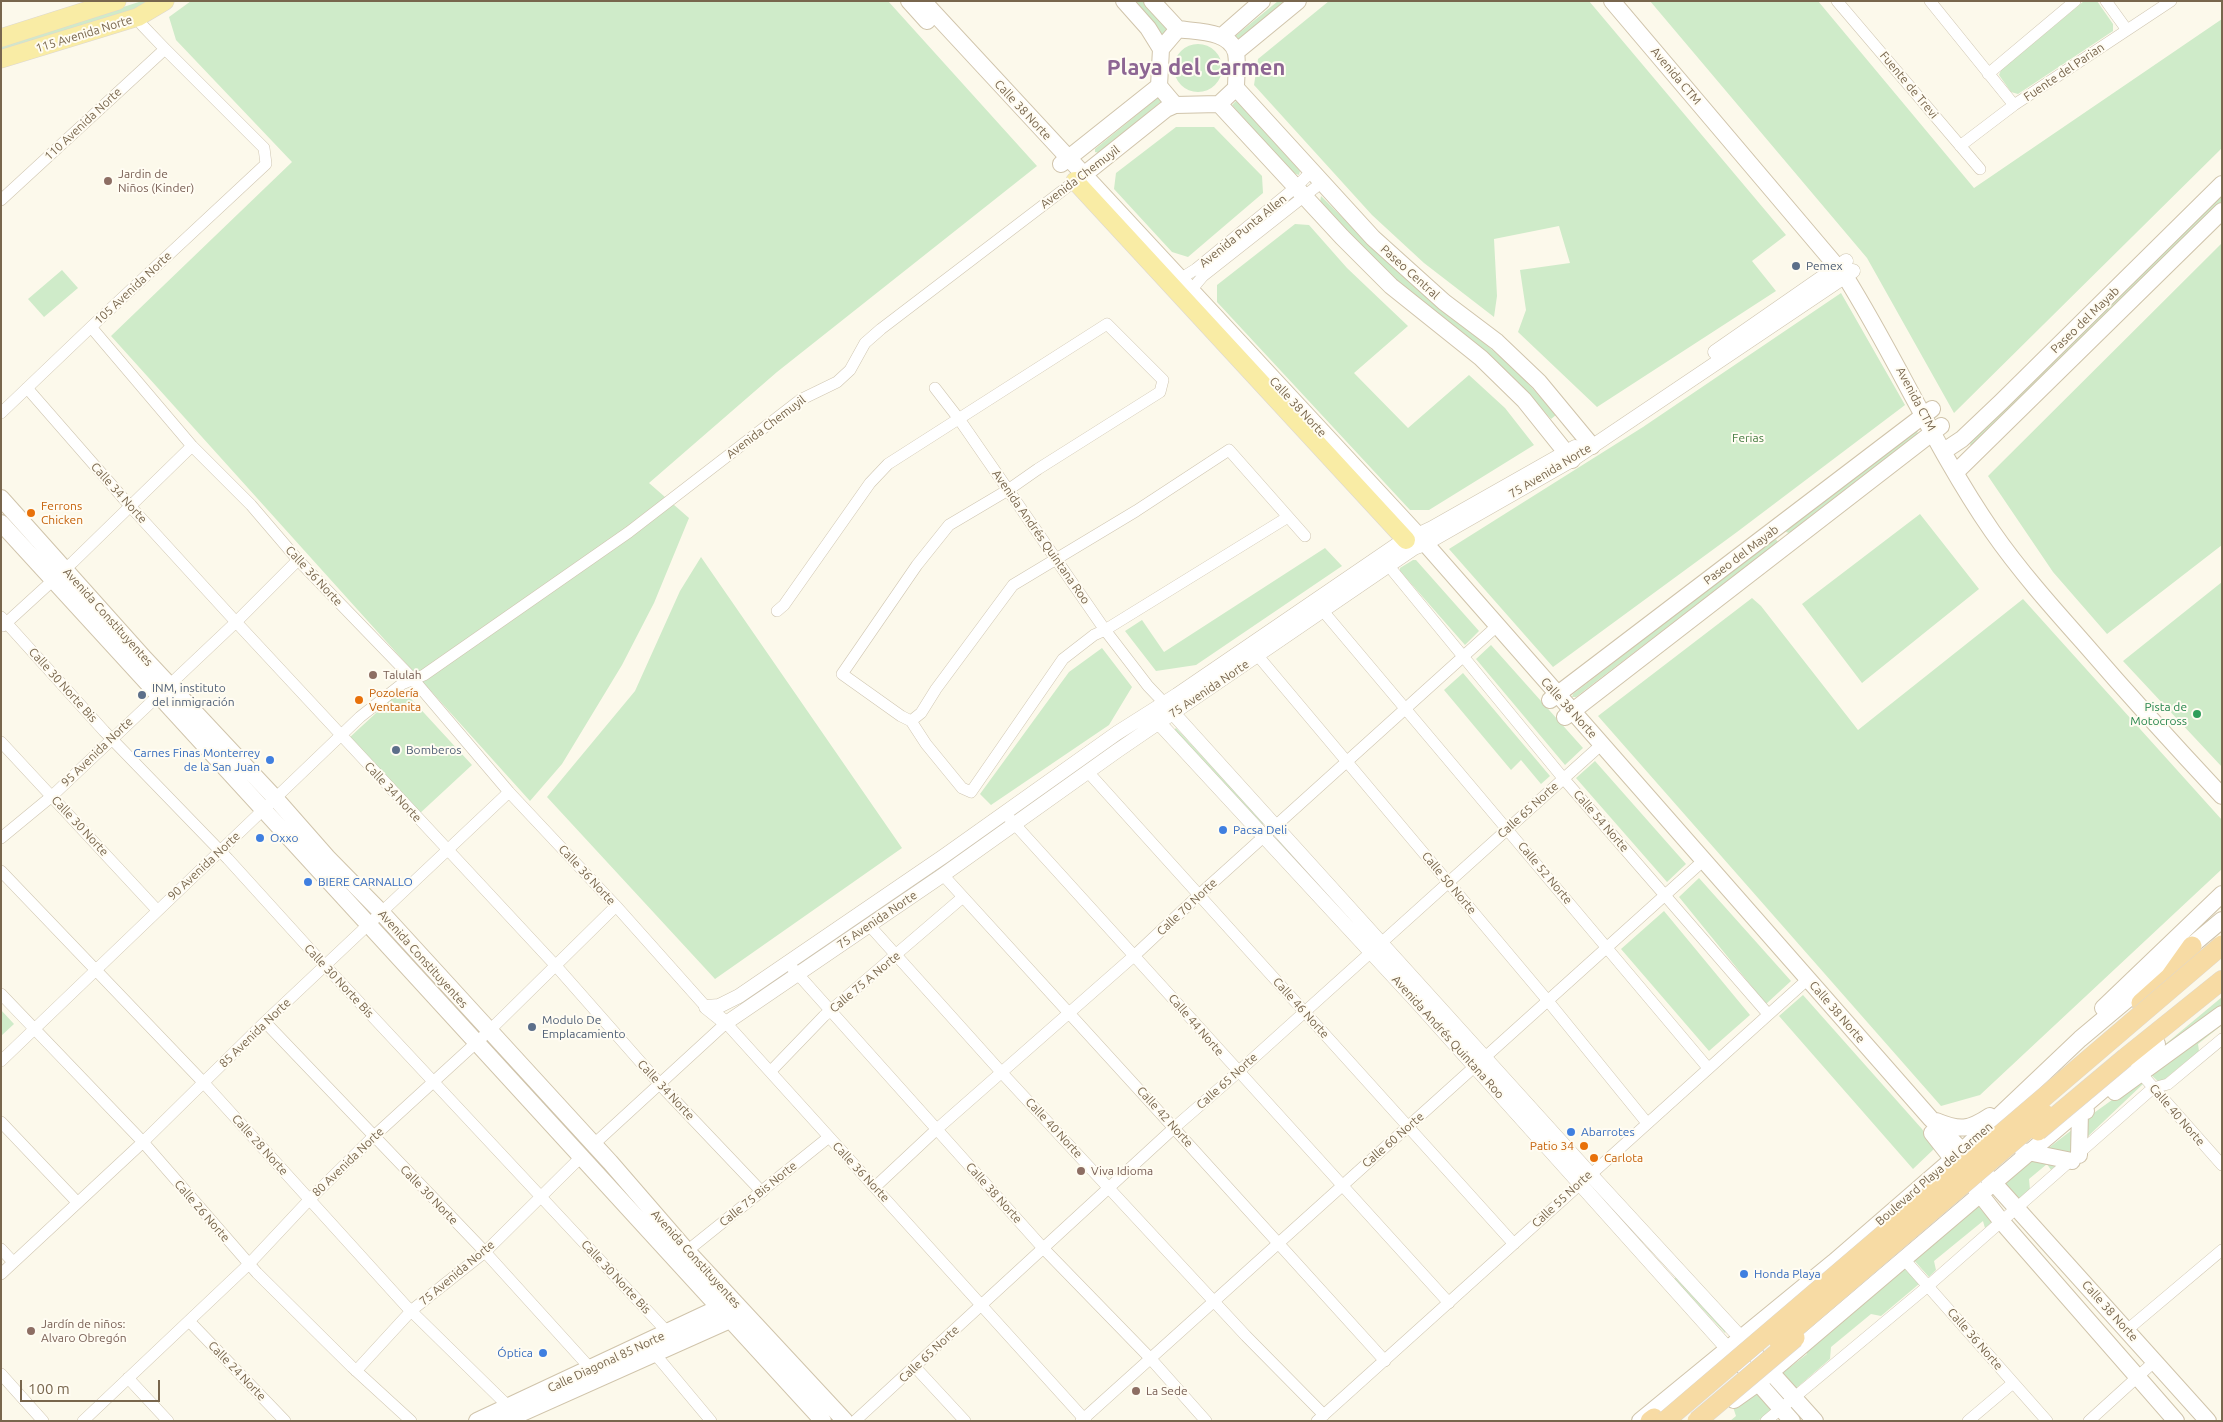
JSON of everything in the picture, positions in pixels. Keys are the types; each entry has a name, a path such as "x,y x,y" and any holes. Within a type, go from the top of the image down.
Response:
{"highway":[{"path":"1684,1421 1971,1156 2004,1122 2170,976 2192,946"},
{"path":"1971,1156 2222,946"},
{"path":"1971,1156 2222,961"},
{"path":"1971,1156 2002,1158 2133,1065 2222,980"},
{"path":"1652,1420 1779,1314 1810,1306"},
{"path":"1697,1421 1797,1336 1810,1306"}],"main road":[{"name":"115 Avenida Norte","path":"1,38 117,1"},
{"name":"115 Avenida Norte","path":"1,60 138,17 165,1"},
{"name":"Calle 38 Norte","path":"910,1 1080,178 1415,542 1805,982 1932,1119 1971,1156 1979,1194 2176,1421"},
{"name":"Calle 38 Norte","path":"923,1 1064,162"},
{"path":"1124,1 1148,28 1161,48 1159,86 1175,105 1219,104 1236,88 1236,52 1222,36 1178,29 1152,1"},
{"path":"1222,36 1262,1"},
{"path":"1236,52 1298,1"},
{"name":"Avenida CTM","path":"1612,1 1821,246 1846,268"},
{"name":"Avenida CTM","path":"1624,1 1846,268 1893,335 1937,429 1992,530 2016,563 2156,726 2222,796"},
{"path":"1161,48 1178,29"},
{"name":"Avenida Chemuyil","path":"1064,162 1159,86"},
{"name":"Paseo Central","path":"1236,88 1373,238 1444,302 1497,342 1539,382 1590,443"},
{"name":"Paseo Central","path":"1219,104 1299,191 1391,286 1481,358 1524,400 1569,456"},
{"name":"Avenida Chemuyil","path":"1080,178 1166,109 1175,105"},
{"name":"Paseo del Mayab","path":"1948,448 2015,388 2222,184"},
{"name":"Paseo del Mayab","path":"1960,469 2222,211"},
{"name":"Paseo del Mayab","path":"1554,698 1928,412"},
{"name":"Paseo del Mayab","path":"1569,714 1937,429"},
{"name":"Avenida CTM","path":"1960,469 1981,496 2020,554 2147,700 2222,782"},
{"name":"Avenida Constituyentes","path":"1,498 59,575 164,690 264,810 368,925 477,1042 687,1250 732,1310 823,1421"},
{"name":"Avenida Constituyentes","path":"1,523 59,575"},
{"name":"Avenida Constituyentes","path":"164,690 276,799 489,1031 588,1150 732,1310 845,1421"},
{"path":"2080,1040 2084,1027 2222,894"},
{"name":"Boulevard Playa del Carmen","path":"1652,1420 1734,1343 1834,1262 1894,1209 1971,1156 2004,1110 2080,1040 2222,920"},
{"name":"Calle 38 Norte","path":"1805,982 1971,1156 2017,1210 2155,1360 2205,1420"},
{"path":"1710,1421 1747,1390 1758,1384 1903,1258 2080,1111 2222,989"},
{"path":"2133,1065 2222,1014"},
{"path":"2004,1110 1995,1126 2001,1138 2028,1154 2075,1158 2080,1111"},
{"path":"1932,1119 1953,1128 1969,1128 2004,1110"},
{"path":"1894,1209 1909,1205 1922,1212 1926,1220 1927,1232 1924,1241"},
{"name":"Calle Diagonal 85 Norte","path":"509,1416 591,1369 673,1339 732,1310"},
{"name":"Calle Diagonal 85 Norte","path":"477,1421 509,1416 656,1354 673,1339"},
{"name":"Avenida Andrés Quintana Roo","path":"1734,1343 1771,1372"},
{"name":"Avenida Andrés Quintana Roo","path":"1734,1343 1758,1384"},
{"path":"1771,1372 1815,1421"},
{"path":"1758,1384 1792,1421"}],"street":[{"name":"Fuente de Trevi","path":"1837,1 1980,169"},
{"path":"1930,1 2014,105"},
{"path":"1988,74 2076,1"},
{"path":"2106,1 2127,30"},
{"name":"Fuente del Parian","path":"1960,146 2014,105 2171,1"},
{"path":"138,17 142,25 164,49"},
{"name":"105 Avenida Norte","path":"1,413 266,164 264,148 164,49"},
{"name":"110 Avenida Norte","path":"1,200 164,49"},
{"name":"Avenida Punta Allen","path":"1187,295 1203,276 1316,177"},
{"name":"Avenida Chemuyil","path":"413,679 424,675 629,532 800,400 837,382 850,370 865,343 881,329 1080,178"},
{"name":"Avenida Punta Allen","path":"1174,282 1196,269 1299,191"},
{"path":"1816,281 1823,270 1824,258 1821,246"},
{"name":"75 Avenida Norte","path":"1590,443 1816,281 1846,268"},
{"name":"75 Avenida Norte","path":"706,1007 719,1006 739,996 1004,813 1164,708 1248,644 1415,542 1432,528 1590,443 1846,268"},
{"path":"777,611 795,590 870,483 888,464 1107,324 1163,380 1160,392 1008,490 949,525 917,565 842,674 911,722 926,744 962,788 971,792 1063,659 1094,635 1106,630 1288,517"},
{"name":"Calle 36 Norte","path":"91,327 192,446 251,505 298,560 413,679 509,792 616,906 706,1007 726,1023 771,1071 1083,1420"},
{"name":"Calle 34 Norte","path":"27,388 130,506 236,622 556,966 659,1083 762,1192"},
{"name":"Avenida Andrés Quintana Roo","path":"935,388 959,419 1106,630 1164,708 1381,942 1480,1062 1734,1343"},
{"path":"3,622 59,575 192,446"},
{"path":"911,722 921,713 936,689 1013,585 1229,450 1305,536"},
{"name":"95 Avenida Norte","path":"1,838 52,796 236,622 298,560"},
{"name":"75 Avenida Norte","path":"356,1371 412,1310 485,1252 588,1150 726,1023 943,875 1159,723 1164,708 1258,657 1322,611 1384,561"},
{"name":"Calle 54 Norte","path":"1384,561 1564,778 1768,1014"},
{"name":"Calle 52 Norte","path":"1322,611 1708,1068"},
{"name":"Calle 30 Norte Bis","path":"3,622 220,850 673,1339"},
{"name":"Calle 70 Norte","path":"875,1187 937,1129 1135,955 1493,629"},
{"name":"Calle 50 Norte","path":"1248,644 1548,1001 1647,1123"},
{"name":"90 Avenida Norte","path":"1,1061 220,850 342,737 360,717 402,684 413,679"},
{"name":"Avenida Andrés Quintana Roo","path":"1159,723 1370,952 1480,1062"},
{"name":"Calle 30 Norte","path":"1,742 157,910"},
{"name":"Calle 65 Norte","path":"855,1421 1175,1127 1598,747"},
{"name":"Calle 46 Norte","path":"1088,772 1514,1244"},
{"name":"85 Avenida Norte","path":"1,1274 143,1142 265,1022 509,792"},
{"name":"Calle 44 Norte","path":"1004,813 1135,955 1238,1072 1449,1303"},
{"name":"Calle 60 Norte","path":"1083,1420 1213,1300 1700,864"},
{"name":"Calle 28 Norte","path":"1,871 203,1082 309,1200 509,1416"},
{"name":"Calle 42 Norte","path":"943,875 1175,1127 1277,1243 1385,1360"},
{"name":"Calle 75 A Norte","path":"771,1071 831,1011 963,897"},
{"name":"80 Avenida Norte","path":"83,1421 249,1264 309,1200 373,1137 489,1031 616,906"},
{"name":"Calle 40 Norte","path":"869,925 1002,1073 1320,1418"},
{"name":"Calle 38 Norte","path":"787,962 1043,1248 1150,1358 1206,1421"},
{"name":"Calle 55 Norte","path":"1320,1418 1805,982"},
{"name":"Calle 26 Norte","path":"1,994 143,1142 249,1264 356,1371 412,1421"},
{"name":"Calle 30 Norte","path":"265,1022 485,1252 591,1369"},
{"path":"1766,1421 2017,1210 2153,1088 2168,1084 2222,1039"},
{"name":"Calle 40 Norte","path":"2133,1065 2222,1165"},
{"path":"1,1122 77,1202"},
{"name":"Calle 75 Bis Norte","path":"687,1250 829,1137"},
{"path":"1,1249 13,1262"},
{"path":"2127,1330 2222,1250"},
{"name":"Calle 36 Norte","path":"1903,1258 2047,1421"},
{"name":"Calle 24 Norte","path":"189,1321 286,1421"},
{"path":"656,1354 711,1421"},
{"path":"2089,1421 2155,1360"},
{"path":"915,1367 964,1421"},
{"path":"1,1374 43,1421"},
{"path":"128,1378 168,1421"},
{"path":"1968,1421 2014,1383"}],"green space":[{"path":"142,1 150,1 137,9 1,51 1,46"},
{"path":"191,1 888,1 1037,166 777,372 649,483 689,518 654,603 622,665 562,764 530,801 111,336 292,162 176,40 169,17"},
{"path":"1133,1 1143,1 1168,30 1163,36"},
{"path":"1278,1 1286,1 1236,41 1233,38"},
{"path":"1329,1 1589,1 1786,235 1752,261 1776,291 1597,407 1518,332 1526,310 1520,270 1570,263 1559,226 1494,239 1497,296 1494,317 1424,263 1372,215 1254,85 1258,59"},
{"path":"1650,1 1818,1 1974,188 2222,19 2222,148 1954,413 1867,258"},
{"path":"2084,1 2097,1 2113,24 2113,31 2018,94 2011,92 1999,75 2001,70"},
{"path":"1193,44 1203,44 1215,51 1222,63 1222,73 1215,85 1203,92 1193,92 1185,88 1178,81 1174,73 1174,63 1178,55 1185,48"},
{"path":"1160,96 1163,100 1099,153 1095,152 1095,149"},
{"path":"1237,100 1300,171 1299,175 1293,173 1232,105"},
{"path":"1176,127 1214,127 1262,176 1263,193 1188,257 1172,252 1114,189 1116,173"},
{"path":"2222,195 2222,201 1973,445 1970,445 1971,441"},
{"path":"1321,196 1375,250 1436,306 1464,326 1517,371 1556,415 1551,419 1518,382 1492,357 1416,298 1372,257 1320,202"},
{"path":"1295,224 1309,225 1347,268 1408,326 1354,373 1408,428 1469,375 1505,408 1534,445 1429,510 1410,510 1217,302 1217,285"},
{"path":"2222,243 2222,545 2107,634 2053,572 1988,476"},
{"path":"62,270 78,288 44,317 28,299"},
{"name":"Ferias","path":"1841,293 1905,405 1737,532 1553,667 1449,549 1643,427"},
{"path":"1918,430 1917,434 1789,533 1786,532 1787,529"},
{"path":"1920,514 1979,589 1862,683 1802,604"},
{"path":"1775,538 1778,542 1576,697 1572,697 1573,694"},
{"path":"1325,548 1342,566 1196,665 1156,671 1125,631 1142,620 1164,652"},
{"path":"701,557 902,848 715,979 547,797 635,691 680,591"},
{"path":"1416,560 1479,631 1465,645 1400,571 1400,568"},
{"name":"Pista de Motocross","path":"2222,582 2222,767 2123,661"},
{"path":"1752,598 1761,606 1858,730 2023,599 2222,820 2222,869 1980,1095 1941,1106 1598,716"},
{"path":"1491,645 1583,748 1565,765 1476,659"},
{"path":"1102,648 1132,687 1109,725 991,805 980,794 1069,672"},
{"path":"1463,673 1550,776 1541,784 1521,760 1511,770 1444,690"},
{"path":"402,689 472,765 418,815 349,738"},
{"path":"1150,719 1152,720 1014,815 1013,813"},
{"path":"1176,728 1264,823 1263,825 1174,730"},
{"path":"1595,761 1686,864 1667,882 1576,778"},
{"path":"1279,838 1369,938 1367,940 1277,840"},
{"path":"1699,878 1791,981 1766,1004 1679,897"},
{"path":"1664,911 1750,1015 1709,1051 1621,949"},
{"path":"381,924 480,1029 480,1032 476,1031 381,929"},
{"path":"1803,995 1922,1129 1935,1148 1913,1169 1779,1016"},
{"path":"2222,997 2222,1009 2156,1052"},
{"path":"1,1010 14,1024 1,1036"},
{"path":"2222,1018 2222,1025 2198,1044 2199,1051 2160,1083 2151,1075"},
{"path":"487,1040 490,1041 584,1145 579,1144 486,1043"},
{"path":"2140,1080 2143,1084 2083,1141 2084,1120"},
{"path":"2077,1126 2075,1148 2066,1157 2042,1153"},
{"path":"2032,1159 2059,1163 2051,1170 2047,1164 2029,1179 2030,1190 2017,1201 2006,1189 2006,1180"},
{"path":"1977,1205 1992,1222 1985,1228 1983,1221 1934,1261 1936,1270 1929,1277 1912,1258"},
{"path":"1905,1265 1919,1284 1881,1316 1871,1314 1831,1347 1830,1359 1794,1390 1777,1371 1783,1366 1789,1368 1807,1354 1806,1351"},
{"path":"1676,1277 1726,1331 1725,1333 1674,1279"},
{"path":"1758,1391 1773,1408 1758,1421 1730,1421 1736,1416 1733,1407"}],"place":[{"name":"Jardin de Niños (Kinder)","path":"108,181"},
{"name":"Pemex","path":"1796,266"},
{"name":"Ferrons Chicken","path":"31,513"},
{"name":"Talulah","path":"373,675"},
{"name":"INM, instituto del inmigración","path":"142,695"},
{"name":"Pozolería Ventanita","path":"359,700"},
{"name":"Pista de Motocross","path":"2197,714"},
{"name":"Bomberos","path":"396,750"},
{"name":"Carnes Finas Monterrey de la San Juan","path":"270,760"},
{"name":"Pacsa Deli","path":"1223,830"},
{"name":"Oxxo","path":"260,838"},
{"name":"BIERE CARNALLO","path":"308,882"},
{"name":"Modulo De Emplacamiento","path":"532,1027"},
{"name":"Abarrotes","path":"1571,1132"},
{"name":"Patio 34","path":"1584,1146"},
{"name":"Carlota","path":"1594,1158"},
{"name":"Viva Idioma","path":"1081,1171"},
{"name":"Honda Playa","path":"1744,1274"},
{"name":"Jardín de niños: Alvaro Obregón","path":"31,1331"},
{"name":"Óptica","path":"543,1353"},
{"name":"La Sede","path":"1136,1391"}],"district":[{"name":"Playa del Carmen","path":"1196,68"}]}
